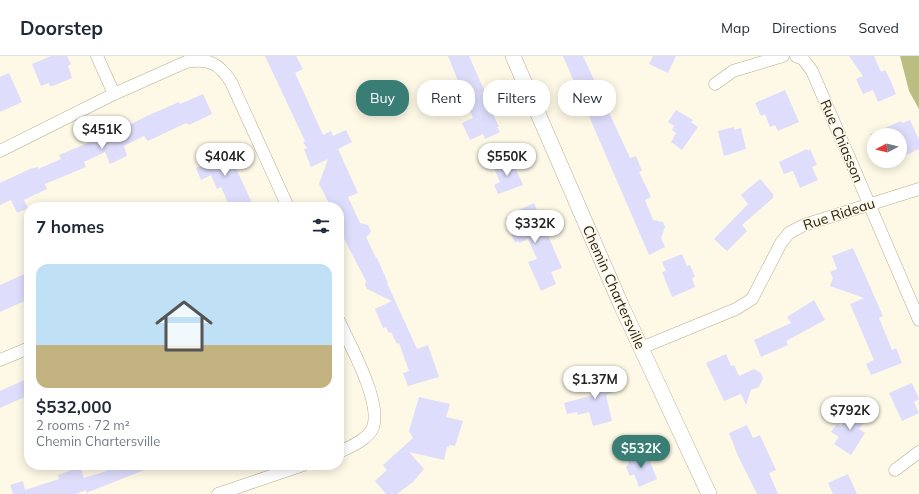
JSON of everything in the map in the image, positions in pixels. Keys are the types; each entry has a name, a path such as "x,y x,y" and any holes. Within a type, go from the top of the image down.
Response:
{"street":[{"path":"97,56 114,94"},
{"name":"Chemin Chartersville","path":"513,56 641,348 709,494"},
{"path":"715,84 733,71 783,56"},
{"name":"Rue Chiasson","path":"796,56 803,59 812,71 919,320"},
{"path":"0,151 114,94 186,62 203,61 217,66 224,71 231,82 286,202"},
{"name":"Rue Rideau","path":"641,348 736,309 752,299 781,243 789,233 808,223 919,189"},
{"path":"344,332 367,383 375,409 373,428 359,442 344,450"},
{"path":"0,360 24,350"},
{"path":"895,470 919,452"},
{"path":"218,494 288,470"}],"green space":[{"path":"900,56 919,56 919,109 909,91"}],"building":[{"path":"51,56 67,56 71,64 68,66 72,78 53,86 50,86 49,83 41,86 32,64"},
{"path":"265,56 296,56 303,69 295,73 323,135 331,131 333,136 346,130 352,142 338,149 358,193 348,197 360,223 368,225 371,232 366,237 377,258 417,349 428,345 439,377 408,386 403,373 409,371 399,343 397,344 391,332 389,333 386,327 383,328 375,309 392,301 367,289 365,285 366,281 344,239 344,202 328,202 319,184 328,159 311,167 304,149 307,148 303,142 305,141"},
{"path":"448,56 469,56 483,88 483,116 494,116 500,132 485,139 483,134 470,140 462,123 473,118 472,116 475,116 475,80 458,80"},
{"path":"563,56 583,56 594,80 573,80"},
{"path":"653,56 676,56 668,73 649,64"},
{"path":"849,56 874,56 881,72 885,70 896,94 878,102 873,90 863,94 856,79 863,76"},
{"path":"9,73 22,102 0,112 0,77"},
{"path":"785,90 799,122 778,131 775,125 770,127 765,114 761,116 755,103"},
{"path":"203,94 212,114 189,125 186,123 148,141 144,136 124,146 127,156 110,164 105,152 84,162 86,167 45,184 47,189 24,200 24,210 17,213 11,200 0,205 0,183 30,169 38,167 38,169 61,159 59,155 117,131 179,102 180,104"},
{"path":"676,110 693,120 691,122 698,127 682,150 671,142 676,133 672,130 674,126 668,122"},
{"path":"589,116 611,116 630,158 636,156 642,171 639,172 651,197 645,200 653,220 663,222 665,227 661,238 665,247 649,255"},
{"path":"910,120 919,140 919,149 907,155 907,128 885,128 901,121 902,123"},
{"path":"734,127 734,130 741,128 746,149 724,156 718,131"},
{"path":"219,145 224,155 227,154 231,163 233,162 252,202 228,202 221,187 217,189 211,175 201,180 196,168 206,164 201,153"},
{"path":"807,149 808,151 810,149 817,165 812,167 818,180 800,188 793,171 784,174 779,162"},
{"path":"511,158 523,185 498,194 494,185 500,182 493,166"},
{"path":"760,179 773,194 773,198 742,225 747,231 727,251 714,239 748,204 741,195"},
{"path":"534,203 562,268 551,272 556,284 541,291 528,262 537,259 528,239 515,243 505,218 510,216 510,214"},
{"path":"853,248 883,316 879,318 892,350 896,348 902,363 871,375 866,364 874,360 850,304 864,298 830,286 833,278 830,272 837,269 832,256"},
{"path":"682,254 687,266 690,265 695,277 692,278 695,287 672,297 662,272 666,271 662,262"},
{"path":"24,274 24,301 0,312 0,285"},
{"path":"814,300 825,320 786,341 788,345 761,357 754,340 791,323 787,317"},
{"path":"726,354 731,366 734,365 739,376 754,369 761,373 763,378 759,387 751,390 746,405 741,394 724,401 706,363"},
{"path":"611,371 616,387 611,389 612,393 606,395 612,421 593,426 589,412 578,415 577,412 567,414 564,403 594,395 589,378"},
{"path":"24,380 24,397 0,408 0,391"},
{"path":"912,383 919,399 914,402 919,413 902,421 889,393"},
{"path":"419,397 450,404 446,417 463,421 455,446 449,445 449,447 447,447 444,460 409,452 424,469 413,482 397,494 386,494 375,481 387,470 383,465 413,438 409,431"},
{"path":"853,407 868,416 859,429 865,433 851,455 834,444 839,437 831,432 837,424 841,426"},
{"path":"747,425 753,438 760,435 776,470 769,473 778,494 757,494 738,456 729,433"},
{"path":"646,451 657,479 639,487 634,474 630,476 626,467 629,464 627,458"},
{"path":"72,470 81,470 84,478 107,471 144,470 86,493 86,490 76,494 13,494 10,485 23,481 25,490 59,479 58,475"},
{"path":"848,474 857,494 833,494 828,483"}]}
